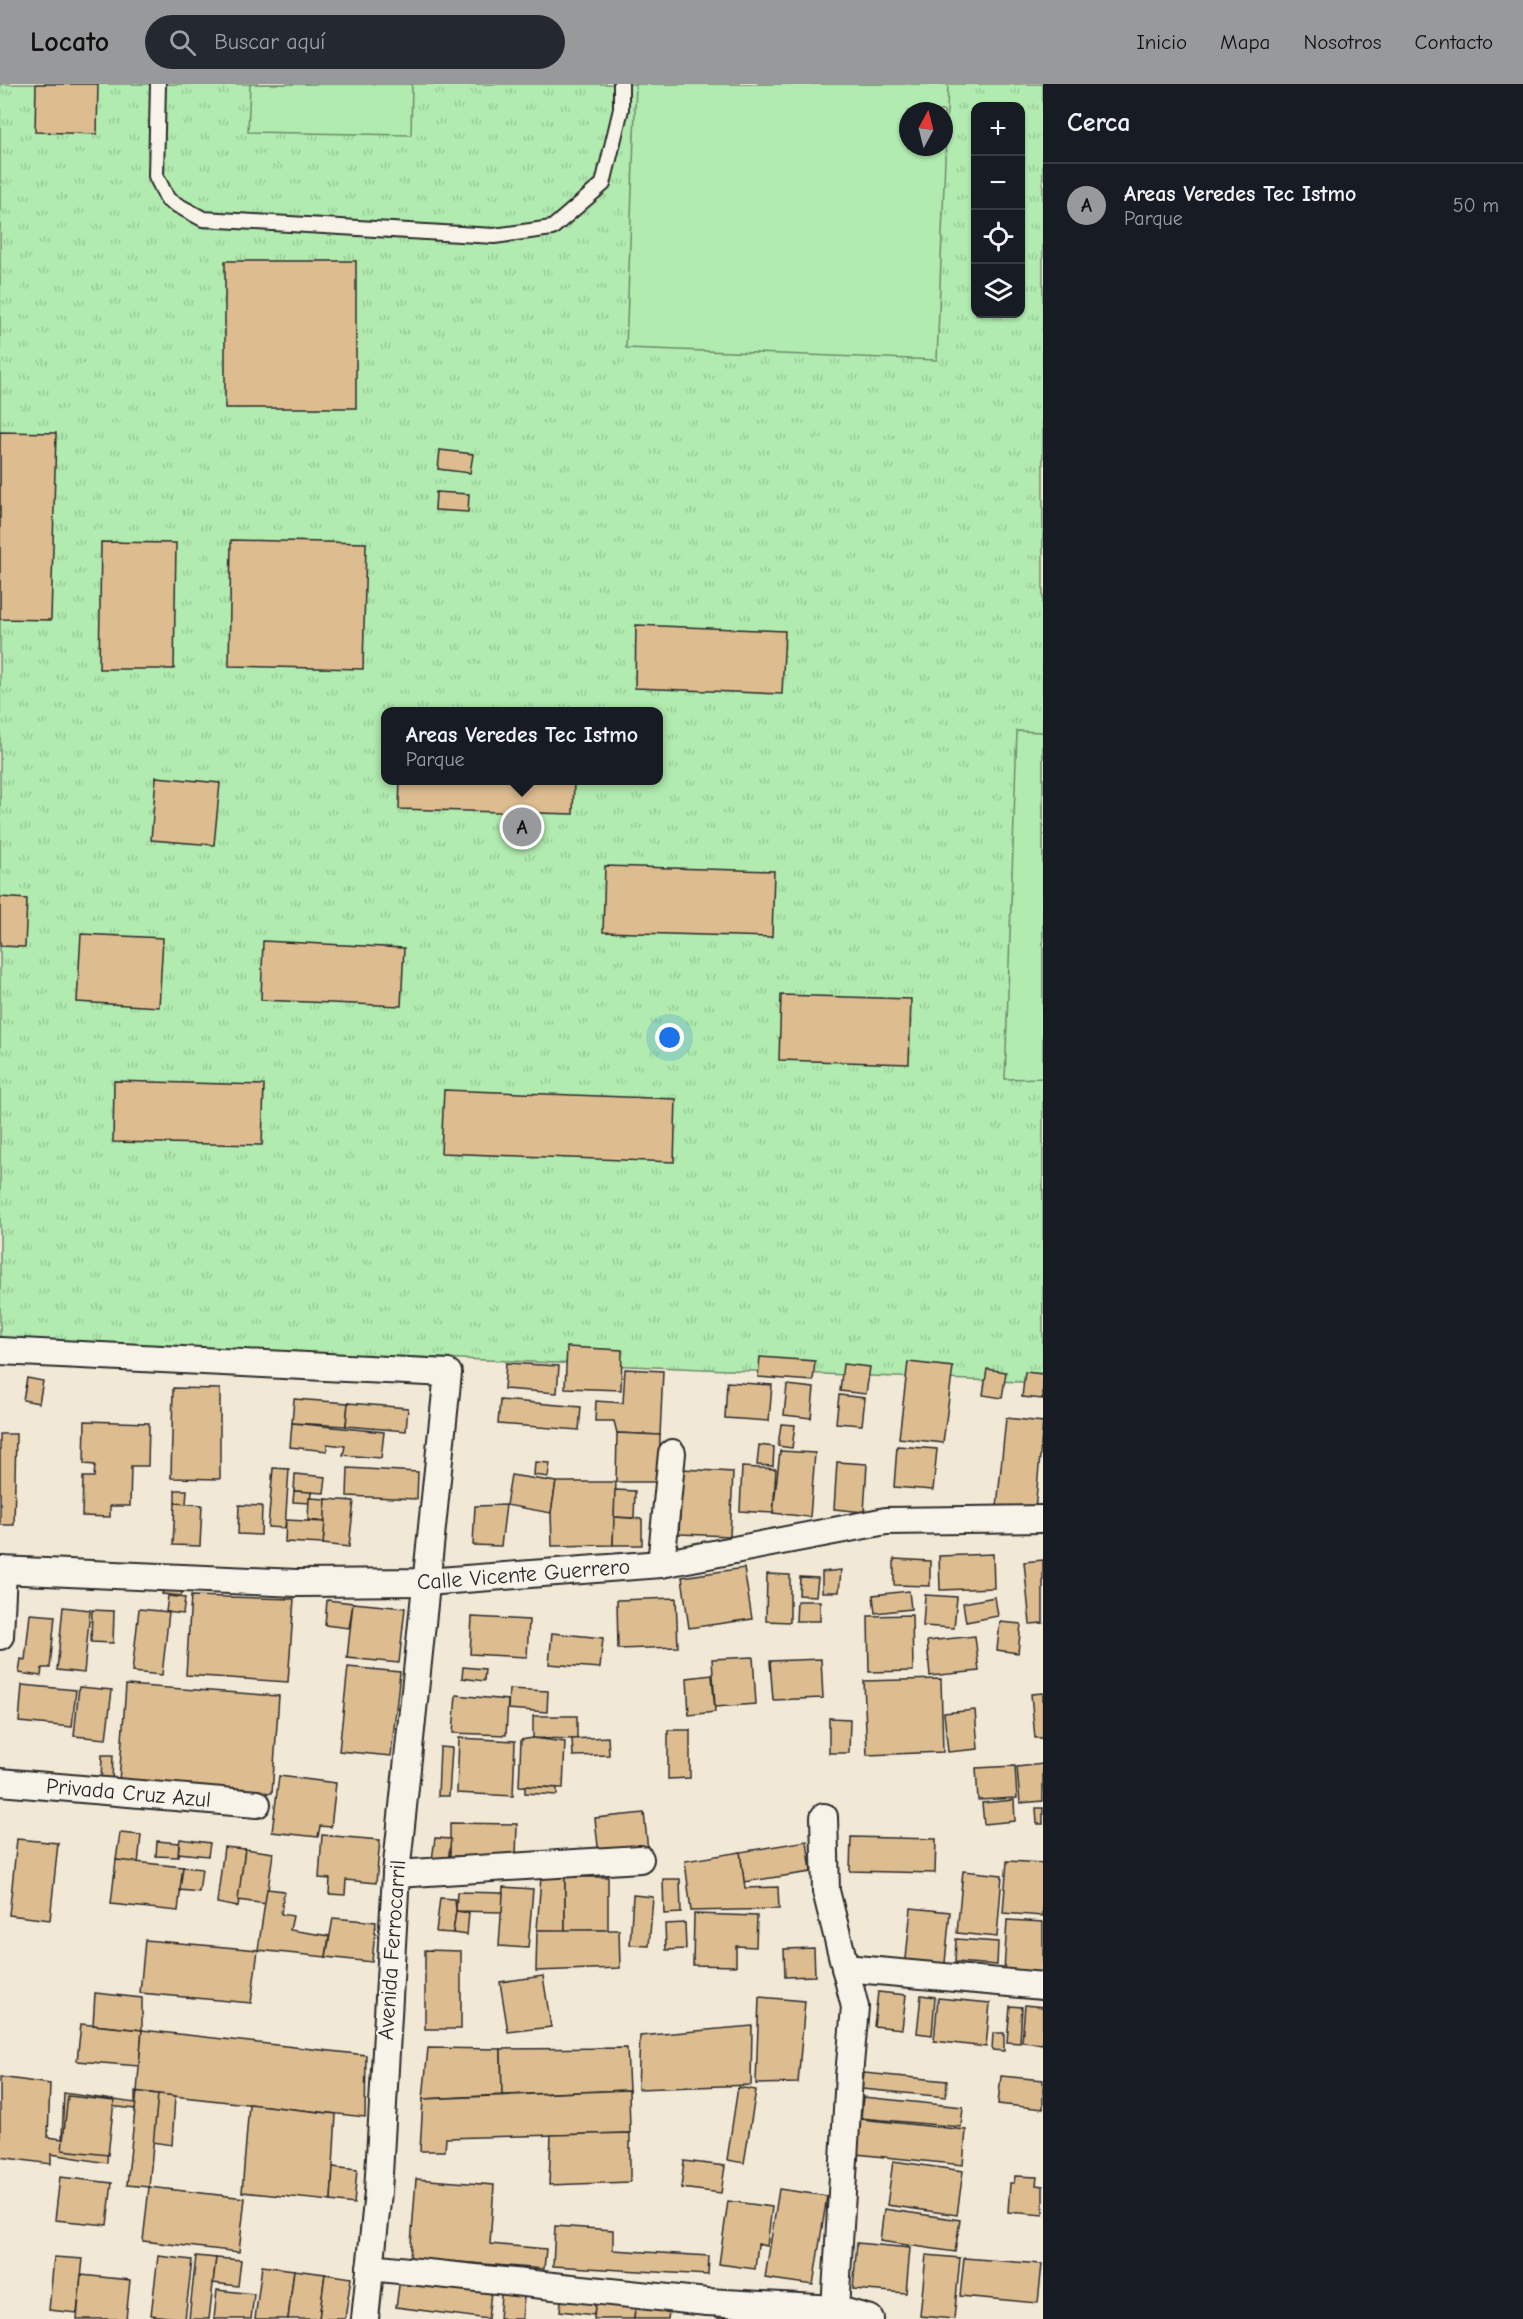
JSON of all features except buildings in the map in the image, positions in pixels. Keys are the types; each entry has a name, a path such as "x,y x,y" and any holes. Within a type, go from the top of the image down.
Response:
{"street":[{"name":"Avenida Ferrocarril","path":"0,1351 448,1373 396,1874 378,2192 365,2319"},
{"path":"661,1564 672,1453"},
{"name":"Calle Vicente Guerrero","path":"1,1570 297,1583 426,1582 661,1564 886,1521 1043,1519"},
{"path":"0,1636 1,1570"},
{"name":"Privada Cruz Azul","path":"0,1782 257,1804"},
{"path":"824,1816 826,1891 855,2007 835,2309"},
{"path":"396,1874 640,1859"},
{"path":"845,1968 1043,1986"},
{"path":"370,2267 707,2301 835,2309 870,2319"}],"lane":[{"path":"158,84 156,176 168,201 203,219 494,236 552,228 603,184 621,109 621,84"}],"green space":[{"path":"0,84 1043,84 1043,1383 0,1340"},
{"path":"250,84 412,84 411,135 248,132"},
{"path":"636,84 948,84 947,102 899,102 899,156 945,156 937,360 626,348"},
{"path":"1017,731 1043,732 1043,1078 1005,1079"}],"place":[{"name":"Areas Veredes Tec Istmo","path":"522,827"}]}
